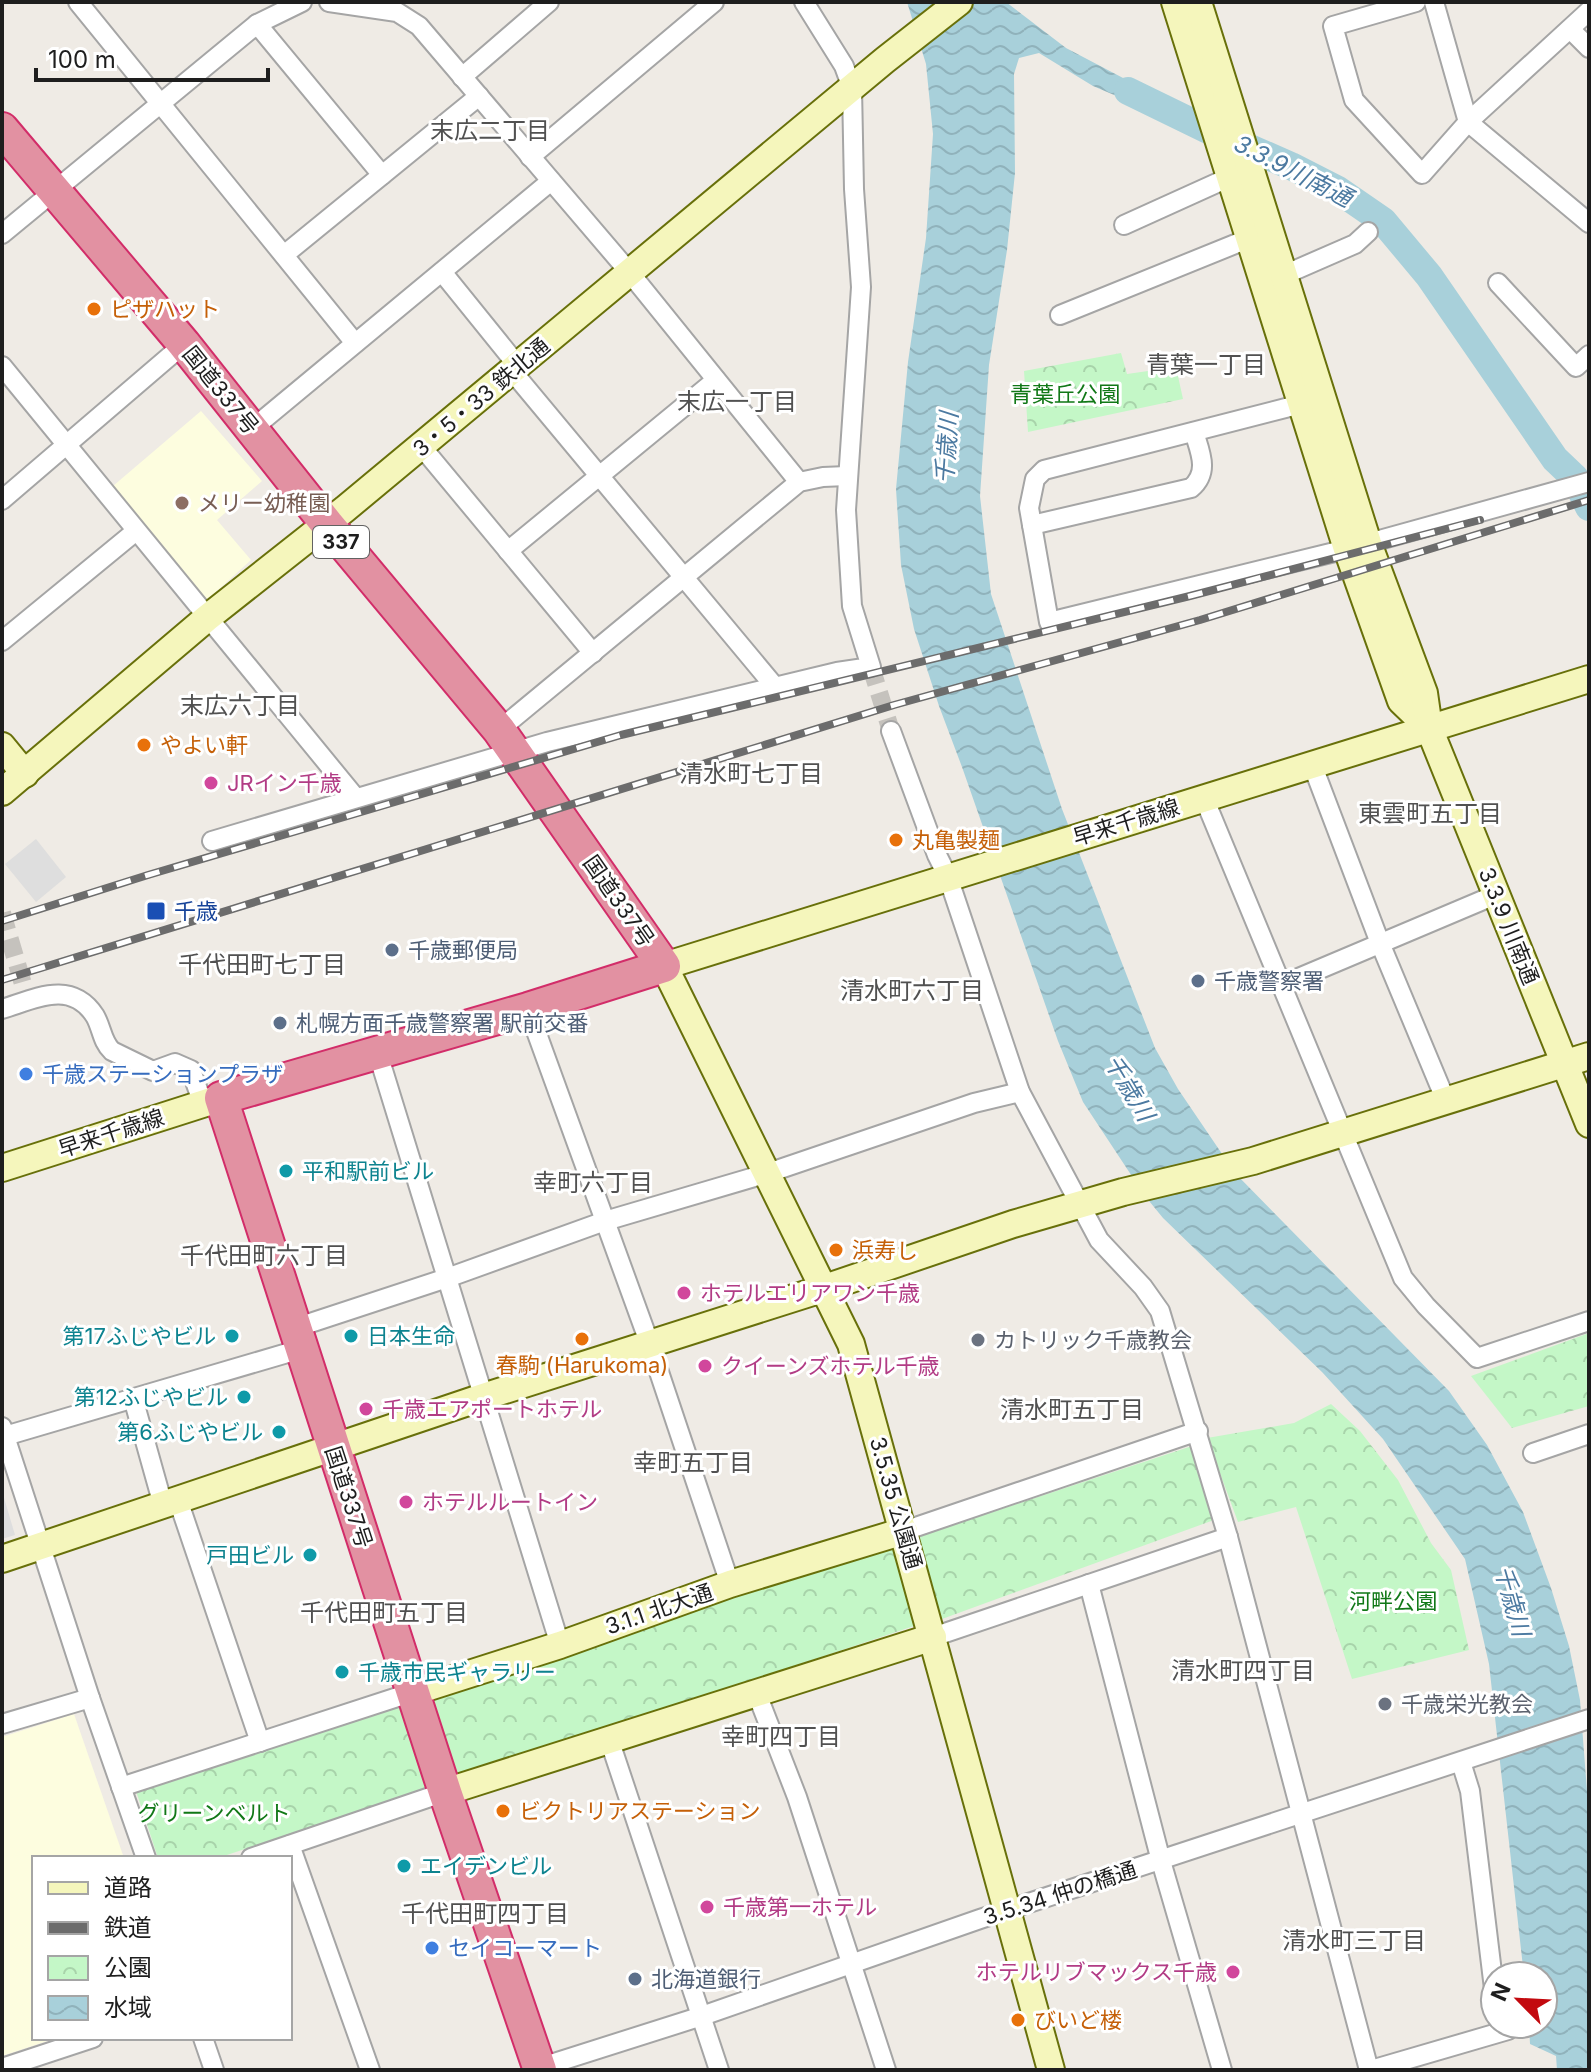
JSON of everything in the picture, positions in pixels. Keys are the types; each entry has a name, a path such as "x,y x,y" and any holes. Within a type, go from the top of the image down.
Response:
{"highway":[{"name":"国道337号","path":"2,129 184,344 327,524 507,741 664,966 378,1054 212,1101 298,1339 537,2069"}],"street":[{"path":"78,2 355,343"},
{"path":"2,234 257,24 302,2"},
{"path":"329,2 389,6 419,26 630,273 799,482"},
{"path":"462,77 549,2"},
{"path":"530,157 714,2"},
{"path":"212,841 355,797 507,741 871,667 852,606 846,510 861,287 854,189 852,88 844,66 804,2"},
{"name":"3・5・33 鉄北通","path":"2,792 207,618 327,524 959,2"},
{"path":"1175,2 1222,150 1240,170 1284,275 1312,401"},
{"path":"1198,2 1237,127 1250,238 1312,401 1358,546 1401,701 1429,728"},
{"path":"1416,2 1333,26 1354,100 1422,174 1468,122 1589,11"},
{"path":"1434,2 1468,122 1589,223"},
{"path":"257,24 382,175"},
{"path":"1570,29 1589,48"},
{"path":"284,255 479,96"},
{"path":"1124,225 1240,170"},
{"path":"252,429 551,181"},
{"path":"1284,275 1355,244 1368,232"},
{"path":"1060,315 1250,238"},
{"path":"442,272 598,476 776,688"},
{"path":"1498,283 1576,367 1589,355"},
{"path":"2,500 184,344"},
{"path":"2,366 355,797"},
{"path":"508,551 716,380"},
{"path":"1312,401 1044,470 1035,479 1029,508 1049,622 1358,546 1589,482"},
{"path":"1032,525 1191,488 1201,475 1204,463 1194,432"},
{"path":"421,446 593,653"},
{"path":"507,741 593,653 799,482 847,476"},
{"path":"2,641 136,531"},
{"name":"早来千歳線","path":"664,966 1589,679"},
{"name":"3.3.9 川南通","path":"1429,728 1495,895 1577,1060 1589,1124"},
{"path":"891,731 937,855 955,875 1020,1092 1099,1240 1143,1287 1160,1311 1228,1537 1370,2070 1479,2036"},
{"path":"2,746 25,774"},
{"path":"1312,764 1380,943 1446,1101"},
{"path":"1204,798 1403,1278 1477,1358 1589,1321"},
{"path":"1282,985 1495,895"},
{"name":"3.5.35 公園通","path":"664,966 851,1344 1051,2070"},
{"path":"2,1009 55,992 78,1000 97,1019 107,1046 112,1051 153,1071 175,1063 191,1070 212,1101"},
{"path":"528,1009 649,1342 730,1584"},
{"path":"378,1054 560,1645"},
{"path":"2,1559 483,1397 822,1289 1013,1224 1123,1192 1253,1161 1577,1060"},
{"path":"145,1856 3,1432 133,1398 298,1339 447,1278 605,1221 768,1173 974,1103 1020,1092"},
{"name":"早来千歳線","path":"2,1168 212,1101"},
{"path":"133,1398 260,1742"},
{"name":"3.1.1 北大通","path":"121,1787 560,1645 730,1584 904,1531 1198,1431"},
{"path":"1533,1453 1589,1434"},
{"path":"257,1856 445,1792 933,1637 1228,1537"},
{"path":"1089,1584 1161,1861 1222,2070"},
{"path":"757,1694 797,1797 886,2070"},
{"path":"2,1724 90,1698"},
{"name":"3.5.34 仲の橋通","path":"537,2069 702,2016 1009,1909 1589,1719"},
{"path":"609,1739 719,2070"},
{"path":"1469,1759 1470,1791 1491,1960"},
{"path":"290,1845 370,2070"},
{"path":"2,2068 87,2040"},
{"path":"204,2040 214,2070"}],"shaded area":[{"name":"メリー幼稚園","path":"201,411 262,481 217,520 251,560 206,601 113,486"},
{"path":"36,839 66,877 36,902 5,864"},
{"path":"2,1491 15,1535 2,1539"},
{"path":"74,1714 123,1856 32,1856 32,2040 50,2040 2,2056 2,1737"}],"green space":[{"name":"青葉丘公園","path":"1121,353 1127,374 1176,367 1183,399 1028,432 1024,371"},
{"path":"1589,1333 1589,1406 1512,1428 1471,1376"},
{"name":"河畔公園","path":"1331,1404 1360,1431 1398,1480 1431,1543 1451,1570 1469,1650 1352,1679 1296,1507 1238,1522 1207,1438 1294,1423"},
{"path":"1192,1446 1214,1520 942,1619 917,1537"},
{"name":"グリーンベルト","path":"894,1545 917,1625 224,1856 157,1856 136,1791"}],"water":[{"name":"千歳川","path":"907,2 1006,2 1066,48 1163,99 1161,115 1093,86 1039,53 1019,58 1014,74 1015,173 1007,250 989,365 980,496 991,594 1062,809 1155,1048 1178,1089 1235,1173 1449,1391 1487,1445 1523,1512 1569,1646 1580,1700 1589,1817 1589,2070 1557,2070 1556,2056 1530,2044 1530,2040 1559,2040 1559,1960 1522,1960 1489,1664 1465,1559 1383,1439 1322,1372 1163,1218 1083,1102 1058,1041 939,706 914,629 901,565 896,489 908,362 926,238 933,134 926,64"}],"waterway":[{"name":"3.3.9川南通","path":"1128,91 1291,166 1338,190 1383,221 1429,276 1555,459 1575,478 1589,507"}],"tunnel":[{"path":"871,667 891,731"},
{"path":"2,913 28,1001"}],"railway":[{"path":"2,980 894,705 1200,620 1589,500"},
{"path":"2,921 621,735 1190,596 1480,520"}],"place":[{"name":"ピザハット","path":"94,309"},
{"name":"メリー幼稚園","path":"182,503"},
{"name":"やよい軒","path":"144,745"},
{"name":"JRイン千歳","path":"211,783"},
{"name":"丸亀製麺","path":"896,840"},
{"name":"千歳","path":"156,911"},
{"name":"千歳郵便局","path":"392,950"},
{"name":"千歳警察署","path":"1198,981"},
{"name":"札幌方面千歳警察署 駅前交番","path":"280,1023"},
{"name":"千歳ステーションプラザ","path":"26,1074"},
{"name":"平和駅前ビル","path":"286,1171"},
{"name":"浜寿し","path":"836,1250"},
{"name":"ホテルエリアワン千歳","path":"684,1293"},
{"name":"第17ふじやビル","path":"232,1336"},
{"name":"日本生命","path":"351,1336"},
{"name":"春駒 (Harukoma)","path":"582,1339"},
{"name":"カトリック千歳教会","path":"978,1340"},
{"name":"クイーンズホテル千歳","path":"705,1366"},
{"name":"第12ふじやビル","path":"244,1397"},
{"name":"千歳エアポートホテル","path":"366,1409"},
{"name":"第6ふじやビル","path":"279,1432"},
{"name":"ホテルルートイン","path":"406,1502"},
{"name":"戸田ビル","path":"310,1555"},
{"name":"千歳市民ギャラリー","path":"342,1672"},
{"name":"千歳栄光教会","path":"1385,1704"},
{"name":"ビクトリアステーション","path":"503,1811"},
{"name":"エイデンビル","path":"404,1866"},
{"name":"千歳第一ホテル","path":"707,1907"},
{"name":"セイコーマート","path":"432,1948"},
{"name":"ホテルリブマックス千歳","path":"1233,1972"},
{"name":"北海道銀行","path":"635,1979"},
{"name":"びいど楼","path":"1018,2020"}],"district":[{"name":"末広二丁目","path":"490,131"},
{"name":"青葉一丁目","path":"1206,365"},
{"name":"末広一丁目","path":"737,402"},
{"name":"末広六丁目","path":"240,706"},
{"name":"清水町七丁目","path":"751,774"},
{"name":"東雲町五丁目","path":"1430,814"},
{"name":"千代田町七丁目","path":"262,965"},
{"name":"清水町六丁目","path":"912,991"},
{"name":"幸町六丁目","path":"593,1183"},
{"name":"千代田町六丁目","path":"264,1256"},
{"name":"清水町五丁目","path":"1072,1410"},
{"name":"幸町五丁目","path":"693,1463"},
{"name":"千代田町五丁目","path":"384,1613"},
{"name":"清水町四丁目","path":"1243,1671"},
{"name":"幸町四丁目","path":"781,1737"},
{"name":"千代田町四丁目","path":"485,1914"},
{"name":"清水町三丁目","path":"1354,1941"}]}
